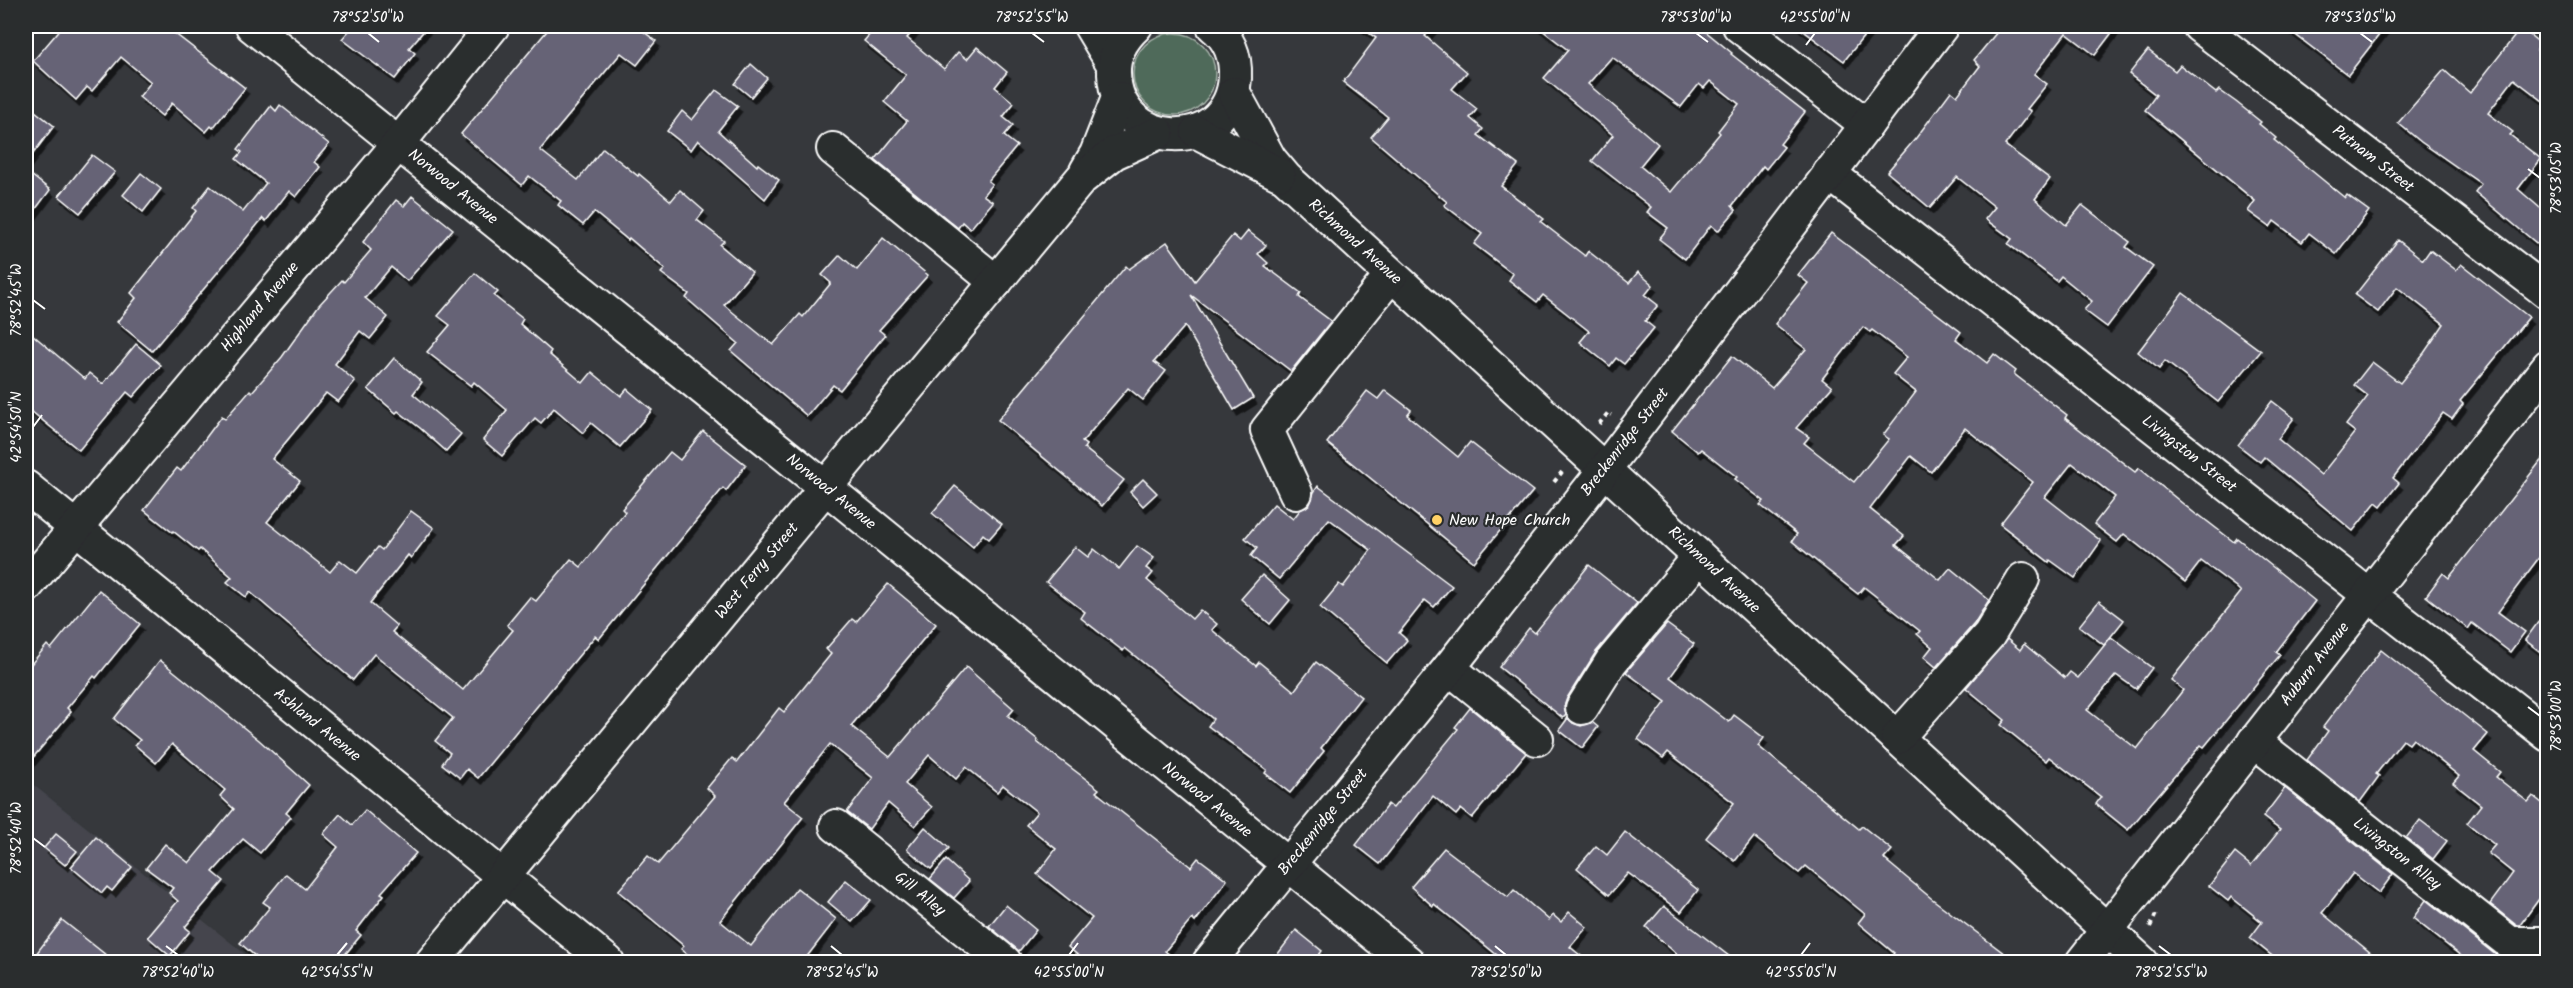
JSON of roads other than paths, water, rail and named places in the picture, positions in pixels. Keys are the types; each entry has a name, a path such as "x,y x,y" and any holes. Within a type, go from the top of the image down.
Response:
{"street":[{"name":"Norwood Avenue","path":"252,26 825,488 1408,963"},
{"name":"Highland Avenue","path":"26,587 399,143 493,26"},
{"path":"1090,26 1114,66"},
{"path":"1136,26 1120,45 1114,66 1118,98 1132,119 1158,133 1197,132 1220,117 1234,93 1235,70 1226,33"},
{"path":"1739,26 1867,125"},
{"name":"Breckenridge Street","path":"1209,963 1449,668 1605,469 1942,26"},
{"name":"Putnam Street","path":"2199,26 2547,293"},
{"name":"Richmond Avenue","path":"1234,93 1270,159 1286,178 2142,963"},
{"name":"West Ferry Street","path":"432,963 1081,179 1096,154 1118,98"},
{"name":"Richmond Avenue","path":"1197,132 1286,178"},
{"name":"West Ferry Street","path":"1081,179 1114,153 1158,133"},
{"path":"833,149 996,282"},
{"name":"Livingston Street","path":"1829,173 2547,735"},
{"path":"1296,494 1267,430 1391,275"},
{"name":"Auburn Avenue","path":"2082,963 2547,366"},
{"name":"Ashland Avenue","path":"26,488 608,963"},
{"path":"1582,708 1611,662 1699,557"},
{"path":"1897,738 1989,635 2023,579"},
{"path":"1449,668 1537,739"},
{"name":"Livingston Alley","path":"2254,741 2510,943 2547,943"},
{"name":"Gill Alley","path":"836,826 1005,963"}],"place":[{"name":"New Hope Church","path":"1437,520"}]}
